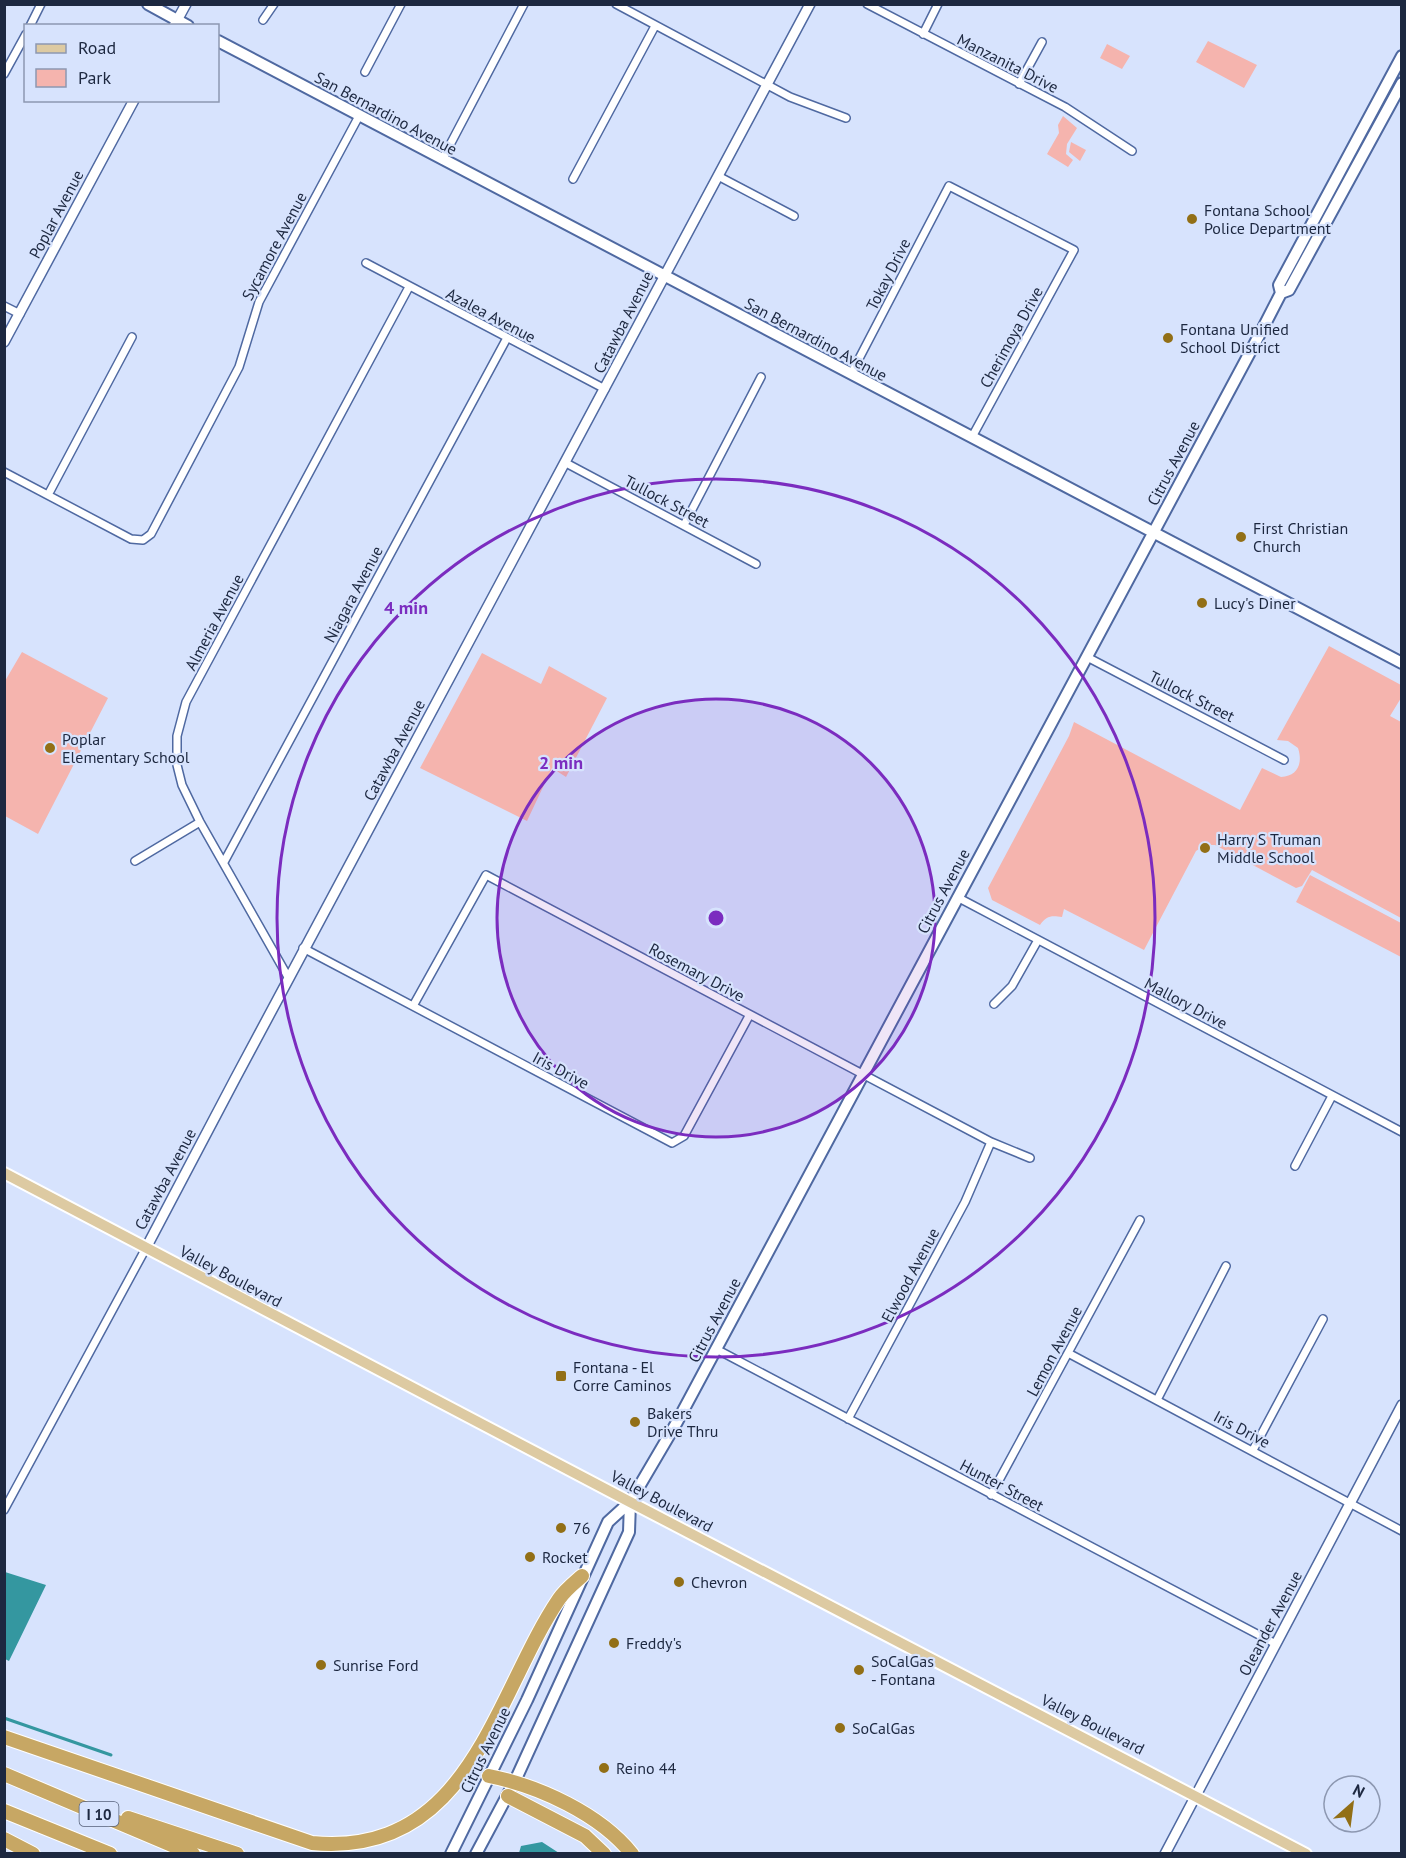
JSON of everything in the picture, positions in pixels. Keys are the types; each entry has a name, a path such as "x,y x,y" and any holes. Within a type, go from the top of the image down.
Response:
{"highway":[{"path":"4,1737 312,1843 350,1850 383,1847 420,1832 447,1807 479,1755 560,1598 582,1576"},
{"name":"I 10","path":"4,1774 193,1854"},
{"path":"489,1776 515,1781 540,1791 605,1826 632,1854"},
{"path":"54,1795 237,1854"},
{"path":"508,1796 580,1833 604,1854"},
{"name":"I 10","path":"4,1811 110,1854"},
{"path":"4,1839 33,1854"}],"main road":[{"path":"148,4 176,23"},
{"name":"San Bernardino Avenue","path":"219,42 1401,663"},
{"name":"Citrus Avenue","path":"1281,293 1279,285 1401,56"},
{"name":"Citrus Avenue","path":"451,1854 608,1522 630,1502 716,1349 1281,293 1289,290 1401,83"},
{"name":"Valley Boulevard","path":"4,1173 630,1502 1196,1794 1306,1854"},
{"name":"Citrus Avenue","path":"476,1854 508,1796 629,1532 630,1502"}],"street":[{"path":"31,24 41,4"},
{"path":"176,23 186,4"},
{"path":"263,20 274,4"},
{"path":"365,72 401,4"},
{"path":"442,159 524,4"},
{"path":"616,4 767,86 846,118"},
{"name":"Catawba Avenue","path":"4,1510 810,4"},
{"name":"Manzanita Drive","path":"867,4 1066,108 1132,151"},
{"path":"923,34 938,4"},
{"path":"573,179 656,26"},
{"path":"4,74 24,38"},
{"path":"1019,84 1042,42"},
{"name":"Poplar Avenue","path":"4,342 133,102"},
{"name":"Sycamore Avenue","path":"48,495 131,539 142,540 152,534 239,367 252,316 359,116"},
{"path":"718,176 794,216"},
{"name":"Tokay Drive","path":"851,374 949,186 1074,250"},
{"name":"Cherimoya Drive","path":"972,437 1074,250"},
{"name":"Azalea Avenue","path":"366,263 605,389"},
{"name":"Almeria Avenue","path":"288,977 200,822 182,785 177,765 177,736 182,711 410,287"},
{"path":"4,306 20,314"},
{"path":"4,472 48,495 132,337"},
{"name":"Niagara Avenue","path":"224,862 507,338"},
{"path":"684,525 761,377"},
{"name":"Tullock Street","path":"566,463 756,564"},
{"name":"Tullock Street","path":"1087,657 1284,760"},
{"path":"135,861 200,822"},
{"name":"Rosemary Drive","path":"413,1006 486,875 991,1142 1030,1158"},
{"name":"Mallory Drive","path":"957,897 1401,1132"},
{"path":"994,1004 1012,986 1038,940"},
{"name":"Iris Drive","path":"303,948 672,1143 684,1136 749,1016"},
{"path":"1295,1166 1332,1096"},
{"name":"Elwood Avenue","path":"848,1419 965,1202 991,1142"},
{"name":"Lemon Avenue","path":"991,1495 1140,1220"},
{"path":"1157,1400 1226,1266"},
{"path":"1253,1450 1323,1319"},
{"name":"Hunter Street","path":"716,1349 1276,1644"},
{"name":"Iris Drive","path":"1068,1353 1401,1531"},
{"name":"Oleander Avenue","path":"1165,1854 1401,1405"}],"green space":[{"path":"1208,41 1257,65 1244,88 1196,62"},
{"path":"1107,44 1130,56 1122,69 1100,58"},
{"path":"1063,116 1077,128 1067,144 1066,154 1073,160 1068,167 1047,154 1059,133 1058,125"},
{"path":"1071,142 1086,150 1080,161 1069,152"},
{"path":"1329,646 1401,685 1401,698 1390,716 1401,722 1401,918 1312,870 1302,886 1296,888 1215,845 1205,845 1196,851 1144,950 1064,909 1062,917 1049,917 1040,925 992,900 988,888 1069,736 1074,722 1240,810 1262,768 1281,777 1292,774 1298,768 1300,759 1298,748 1288,741 1277,740"},
{"path":"22,652 108,698 38,834 5,816 5,681"},
{"path":"482,653 541,684 549,666 607,698 566,777 552,768 527,821 420,768"},
{"path":"1310,875 1401,923 1401,957 1296,902"}],"shaded area":[{"path":"5,1572 46,1585 9,1661 5,1659"},
{"path":"542,1842 559,1853 519,1853 521,1846"}],"waterway":[{"path":"4,1718 111,1755"}],"place":[{"name":"Fontana School Police Department","path":"1192,219"},
{"name":"Fontana Unified School District","path":"1168,338"},
{"name":"First Christian Church","path":"1241,537"},
{"name":"Lucy's Diner","path":"1202,603"},
{"name":"Poplar Elementary School","path":"50,748"},
{"name":"Harry S Truman Middle School","path":"1205,848"},
{"name":"Fontana - El Corre Caminos","path":"561,1376"},
{"name":"Bakers Drive Thru","path":"635,1422"},
{"name":"76","path":"561,1528"},
{"name":"Rocket","path":"530,1557"},
{"name":"Chevron","path":"679,1582"},
{"name":"Freddy's","path":"614,1643"},
{"name":"Sunrise Ford","path":"321,1665"},
{"name":"SoCalGas - Fontana","path":"859,1670"},
{"name":"SoCalGas","path":"840,1728"},
{"name":"Reino 44","path":"604,1768"}]}
